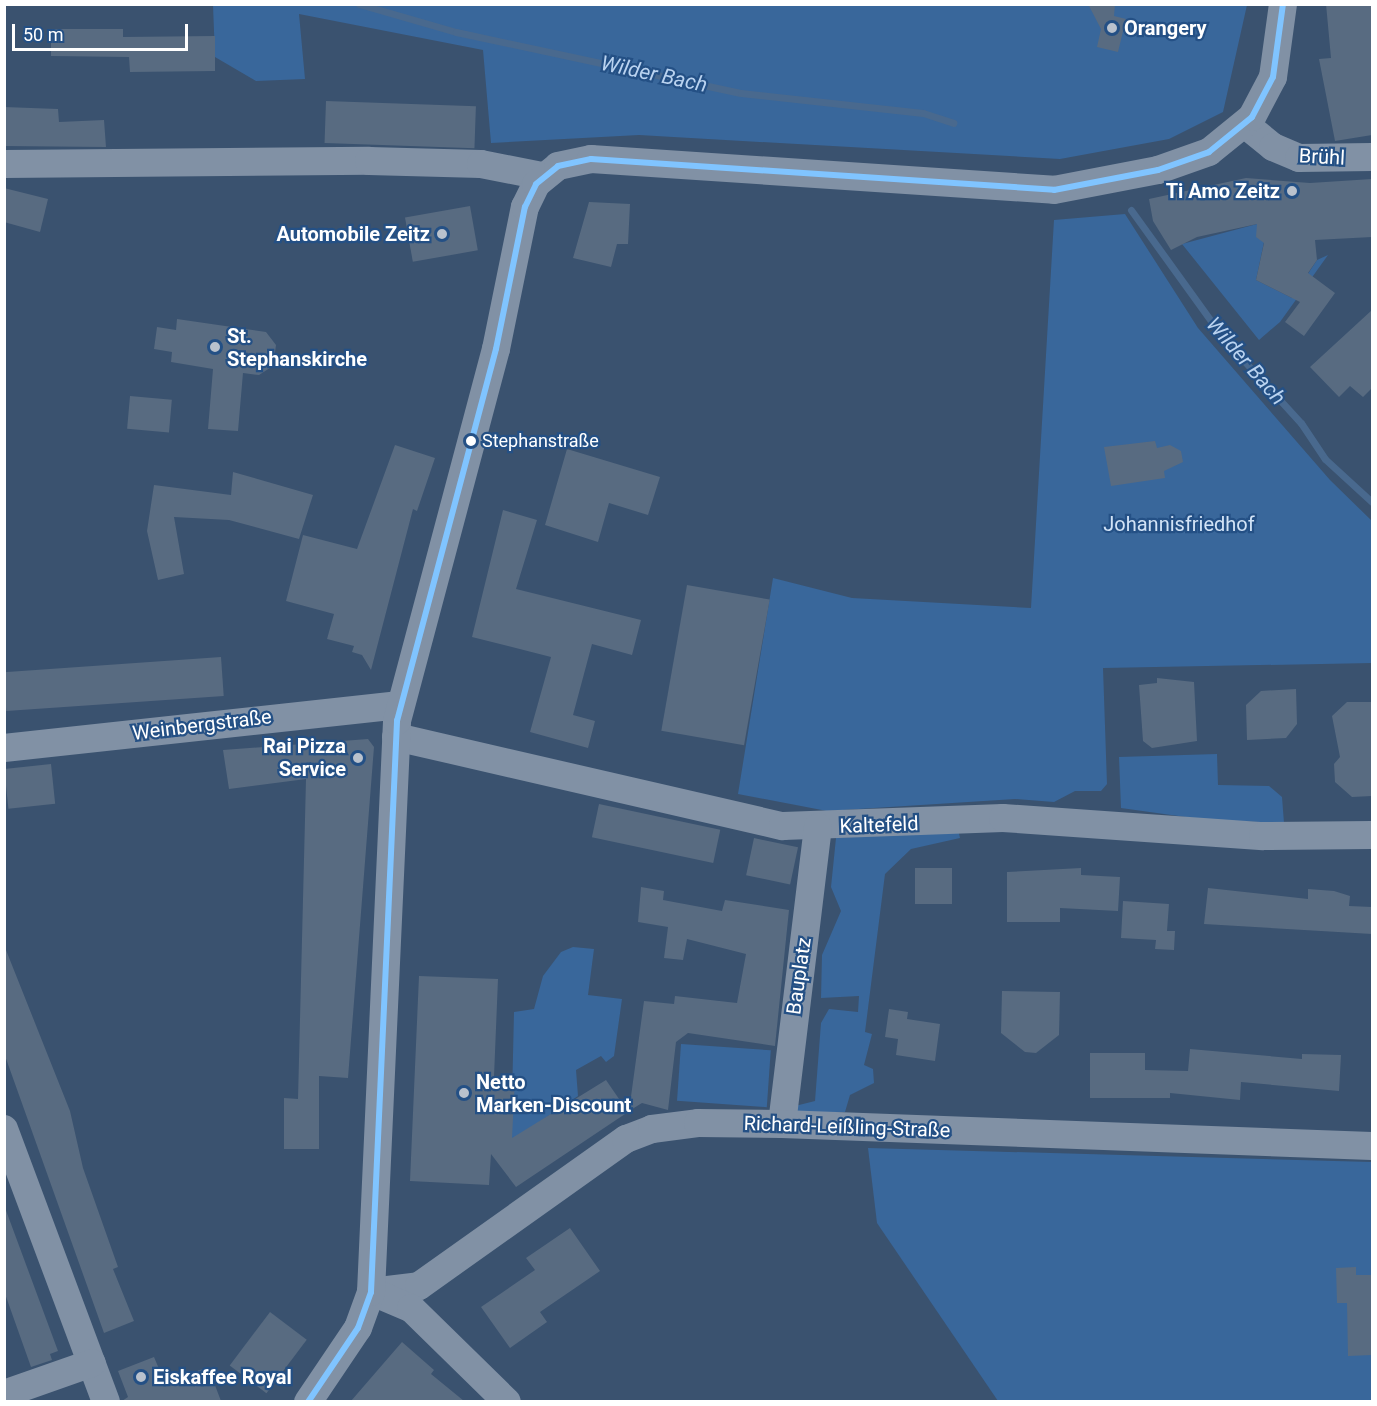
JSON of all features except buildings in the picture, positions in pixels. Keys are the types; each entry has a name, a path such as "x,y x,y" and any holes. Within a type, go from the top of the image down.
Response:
{"street":[{"path":"308,1401 358,1328 370,1292 396,737 400,705 496,349 525,207 542,176 573,161 610,159 1060,189 1193,160 1246,125 1273,77 1283,4"},
{"name":"Brühl","path":"1246,125 1273,147 1299,158 1372,157"},
{"path":"4,164 390,161 481,164 542,176"},
{"name":"Weinbergstraße","path":"4,748 400,705"},
{"name":"Kaltefeld","path":"396,737 783,826 818,827 1003,818 1263,836 1372,836"},
{"name":"Bauplatz","path":"782,1124 818,827"},
{"name":"Richard-Leißling-Straße","path":"370,1292 419,1286 638,1133 698,1123 782,1124 1372,1146"},
{"path":"4,1129 106,1401"},
{"path":"370,1292 411,1308 507,1401"},
{"path":"4,1394 92,1363"}],"green space":[{"path":"213,5 1247,5 1223,112 1169,139 1060,159 639,135 491,143 483,50 299,14 305,79 256,81 215,57"},
{"name":"Johannisfriedhof","path":"1125,214 1198,328 1330,480 1372,521 1372,663 1103,668 1107,784 1101,791 1075,791 1054,802 1015,799 827,811 738,794 773,578 852,598 1031,608 1054,220"},
{"path":"1257,224 1264,242 1256,280 1292,298 1317,260 1328,255 1280,322 1259,340 1182,244"},
{"path":"1217,754 1218,785 1269,786 1282,797 1284,823 1207,820 1121,808 1119,757"},
{"path":"958,829 960,838 911,849 885,874 865,1032 872,1034 864,1065 873,1069 874,1083 850,1095 845,1112 793,1113 791,1107 815,1101 821,1023 829,1009 858,1012 859,996 821,998 822,955 841,911 831,887 836,838"},
{"path":"573,947 594,949 588,995 622,999 614,1056 606,1062 601,1056 576,1070 578,1096 511,1141 514,1012 534,1009 543,976 561,952"},
{"path":"681,1044 771,1050 767,1107 677,1101"},
{"path":"868,1148 1372,1162 1372,1401 998,1401 877,1223"}],"waterway":[{"name":"Wilder Bach","path":"359,4 456,32 741,93 923,113 953,123"},
{"name":"Wilder Bach","path":"1131,210 1224,339 1301,423 1325,459 1372,502"}],"transit line":[{"path":"308,1402 358,1328 371,1292 397,721 496,349 525,207 536,184 558,166 591,159 1054,190 1158,170 1209,152 1252,117 1273,77 1283,4"}],"place":[{"name":"Orangery","path":"1112,28"},
{"name":"Ti Amo Zeitz","path":"1292,191"},
{"name":"Automobile Zeitz","path":"442,234"},
{"name":"St. Stephanskirche","path":"215,347"},
{"name":"Stephanstraße","path":"471,441"},
{"name":"Rai Pizza Service","path":"358,758"},
{"name":"Netto Marken-Discount","path":"464,1093"},
{"name":"Eiskaffee Royal","path":"141,1377"}]}
